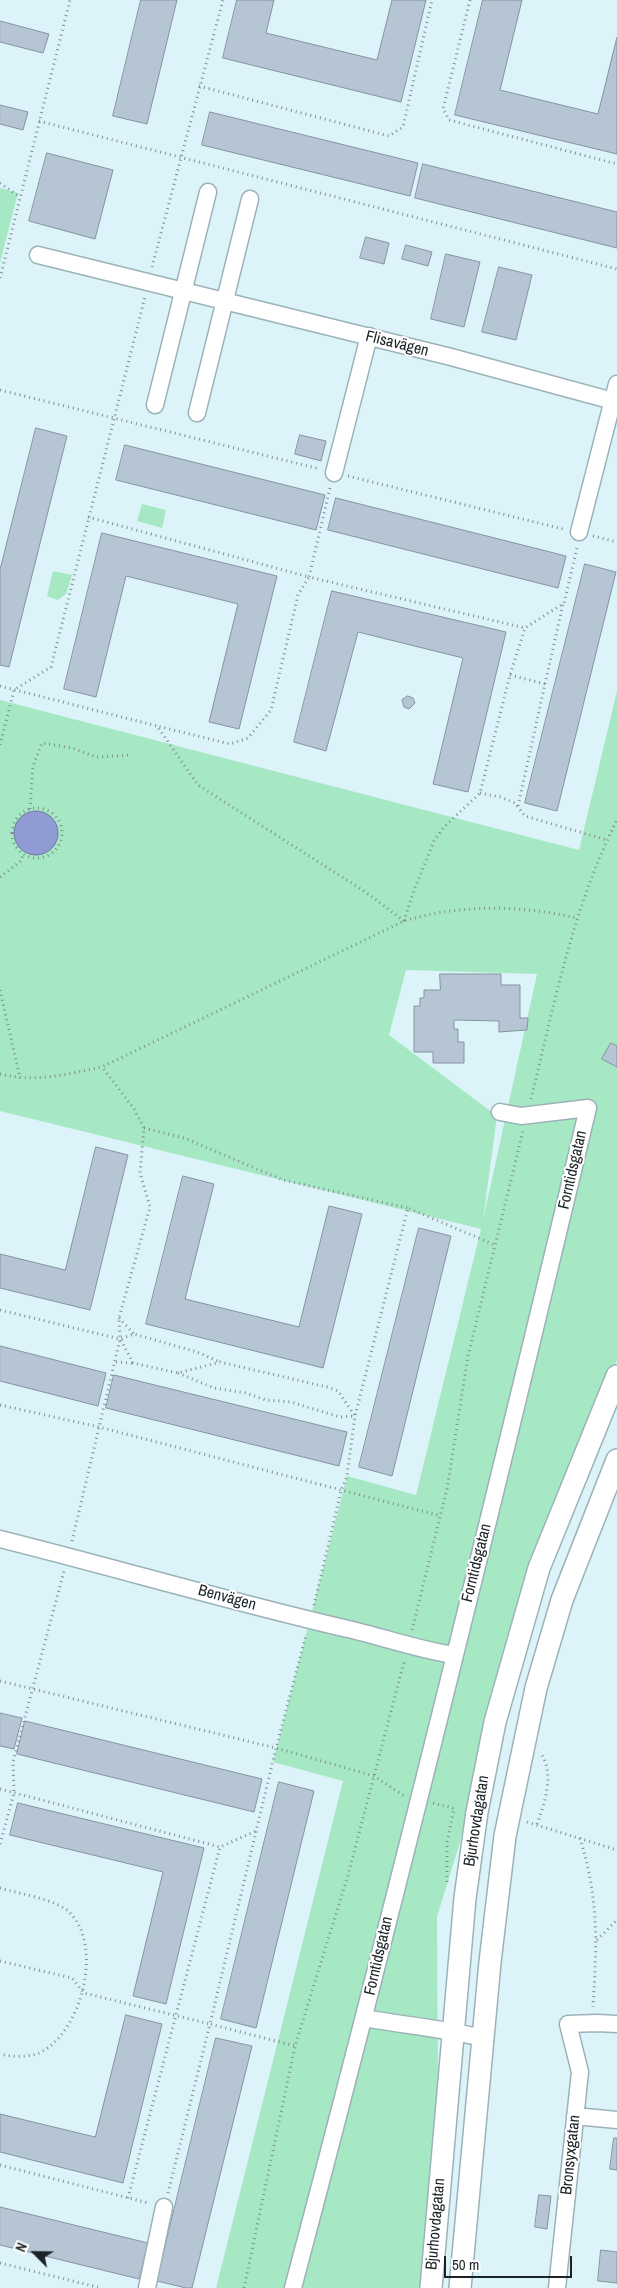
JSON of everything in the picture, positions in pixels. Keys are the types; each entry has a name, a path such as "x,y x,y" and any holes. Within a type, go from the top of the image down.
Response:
{"main road":[{"name":"Bjurhovdagatan","path":"431,2288 466,1898 477,1812 495,1722 539,1568 617,1376"},
{"name":"Bjurhovdagatan","path":"460,2288 490,1962 502,1855 526,1732 562,1600 617,1460"}],"street":[{"path":"156,405 180,290 208,192"},
{"path":"197,413 250,199"},
{"name":"Flisavägen","path":"38,255 369,336 615,402"},
{"path":"334,473 369,336"},
{"path":"579,532 615,402 617,384"},
{"name":"Forntidsgatan","path":"293,2288 364,2018 508,1442 588,1108 527,1116"},
{"path":"500,1112 527,1116"},
{"name":"Benvägen","path":"0,1538 310,1620 393,1639 436,1653 454,1655"},
{"name":"Forntidsgatan","path":"364,2018 428,2030 453,2031 484,2038"},
{"path":"568,2024 597,2022 617,2024"},
{"name":"Bronsyxgatan","path":"557,2288 580,2072 568,2024"},
{"path":"575,2116 617,2120"},
{"path":"147,2288 164,2207"}],"path":[{"path":"0,278 70,0"},
{"path":"0,745 14,690 51,666 88,517 116,420 180,157 223,0"},
{"path":"199,86 389,136 403,126 432,0"},
{"path":"470,0 443,109 449,120 617,164"},
{"path":"39,122 617,270"},
{"path":"0,184 4,184 20,197"},
{"path":"0,390 617,542"},
{"path":"0,686 230,744 248,738 271,710 298,594 309,576 334,473"},
{"path":"88,517 309,576 525,628"},
{"path":"518,806 579,532"},
{"path":"404,921 434,841 444,827 480,793 510,675 525,628 564,603"},
{"path":"510,675 545,684"},
{"path":"157,726 198,785 367,893 404,921"},
{"path":"30,809 34,766 42,743 72,748 96,757 132,755"},
{"path":"480,793 500,797 515,803 525,816 607,840"},
{"path":"30,809 42,809 53,814 60,825 62,837 57,849 47,856 34,858 23,854 16,847 12,839 15,821 21,814 30,809"},
{"path":"412,1630 441,1516 468,1356 577,918 607,840 617,820"},
{"path":"0,877 21,861 23,854"},
{"path":"0,1074 20,1078 53,1078 102,1067 404,921 446,911 499,908 552,912 577,918"},
{"path":"0,990 20,1078"},
{"path":"0,1844 14,1793 13,1762 68,1556 116,1362 120,1340 119,1318 150,1207 140,1173 144,1128 134,1109 102,1067"},
{"path":"144,1128 184,1138 283,1180 408,1208 495,1245"},
{"path":"0,2166 164,2207 276,1748 310,1620 341,1491 347,1476 355,1416 408,1208"},
{"path":"0,1310 120,1340 134,1334"},
{"path":"119,1318 134,1334 197,1352 220,1362 338,1391 355,1416"},
{"path":"120,1340 133,1363"},
{"path":"116,1362 133,1363 178,1373 214,1388 246,1393 266,1400 291,1402 340,1417 355,1416"},
{"path":"178,1373 220,1362"},
{"path":"0,1405 99,1428 441,1516"},
{"path":"244,2288 295,2046 348,1875 404,1662"},
{"path":"0,1681 276,1748 374,1776 405,1797"},
{"path":"538,1824 546,1798 546,1763 539,1751"},
{"path":"0,1789 220,1847 257,1831"},
{"path":"433,1803 464,1810"},
{"path":"446,1890 447,1843 454,1808"},
{"path":"521,1821 538,1824 617,1850"},
{"path":"568,2024 593,2007 597,1940 595,1903 590,1871 580,1838"},
{"path":"128,2198 220,1847"},
{"path":"0,1888 58,1905 70,1913 85,1938 86,1962 84,1993 61,2037 41,2052 24,2056 0,2054"},
{"path":"597,1940 617,1920"},
{"path":"0,1961 72,1978 84,1993 295,2046"},
{"path":"0,2263 101,2288"}],"green space":[{"path":"0,188 18,193 0,263"},
{"path":"142,504 166,510 162,528 137,521"},
{"path":"53,571 72,575 66,594 58,600 47,596"},
{"path":"617,691 617,1360 577,1453 512,1620 489,1701 460,1842 437,1917 438,2087 420,2288 216,2288 343,1781 273,1762 347,1476 416,1495 481,1229 0,1111 0,700 579,850","holes":["406,970 537,974 483,1220 497,1116 389,1035"]}],"water":[{"path":"32,811 40,811 52,817 58,833 52,849 40,855 32,855 20,849 14,837 14,829 20,817"}],"building":[{"path":"141,0 177,0 147,124 113,116"},
{"path":"237,0 274,0 266,33 377,60 392,0 426,0 401,102 223,58"},
{"path":"483,0 522,0 500,90 598,114 617,37 617,154 455,115"},
{"path":"0,21 49,34 43,53 0,42"},
{"path":"0,105 28,112 23,130 0,124"},
{"path":"210,112 418,163 410,196 202,145"},
{"path":"47,153 113,170 95,239 29,221"},
{"path":"423,164 617,212 617,248 415,198"},
{"path":"366,237 389,243 384,264 360,258"},
{"path":"406,245 432,252 428,266 402,259"},
{"path":"446,254 480,262 464,327 431,319"},
{"path":"499,267 532,275 516,340 482,332"},
{"path":"36,428 67,436 9,667 0,665 0,570"},
{"path":"300,435 326,441 321,461 295,454"},
{"path":"125,445 325,495 316,530 116,480"},
{"path":"336,498 566,556 558,588 328,530"},
{"path":"102,533 277,576 239,729 209,722 238,604 126,576 96,697 64,689"},
{"path":"585,564 616,572 557,811 525,803"},
{"path":"332,591 506,632 468,792 433,784 463,658 358,632 326,751 294,742"},
{"path":"408,696 413,698 415,703 409,709 404,707 402,700"},
{"path":"440,974 501,974 501,985 520,985 520,1018 528,1018 527,1030 499,1032 499,1021 454,1020 454,1029 458,1029 458,1042 464,1042 464,1063 433,1063 433,1052 414,1052 414,1006 420,1006 420,998 424,998 424,990 440,990"},
{"path":"611,1043 617,1046 617,1067 602,1059"},
{"path":"96,1147 128,1155 90,1310 0,1288 0,1254 65,1270"},
{"path":"183,1176 214,1184 185,1299 299,1327 329,1206 362,1214 323,1368 146,1324"},
{"path":"419,1228 451,1236 392,1476 359,1467"},
{"path":"0,1346 106,1373 98,1406 0,1381"},
{"path":"114,1375 347,1432 339,1466 106,1408"},
{"path":"0,1713 22,1718 14,1749 0,1746"},
{"path":"25,1721 262,1779 254,1812 17,1754"},
{"path":"279,1782 314,1791 256,2028 221,2019"},
{"path":"18,1803 204,1848 166,2004 133,1996 163,1872 10,1835"},
{"path":"126,2015 162,2024 123,2183 0,2152 0,2114 95,2137"},
{"path":"216,2038 252,2046 192,2288 186,2288 157,2281"},
{"path":"614,2138 617,2138 617,2170 610,2169"},
{"path":"539,2195 551,2196 547,2229 535,2227"},
{"path":"0,2207 148,2243 139,2279 0,2245"},
{"path":"601,2250 617,2252 617,2283 598,2281"}]}
